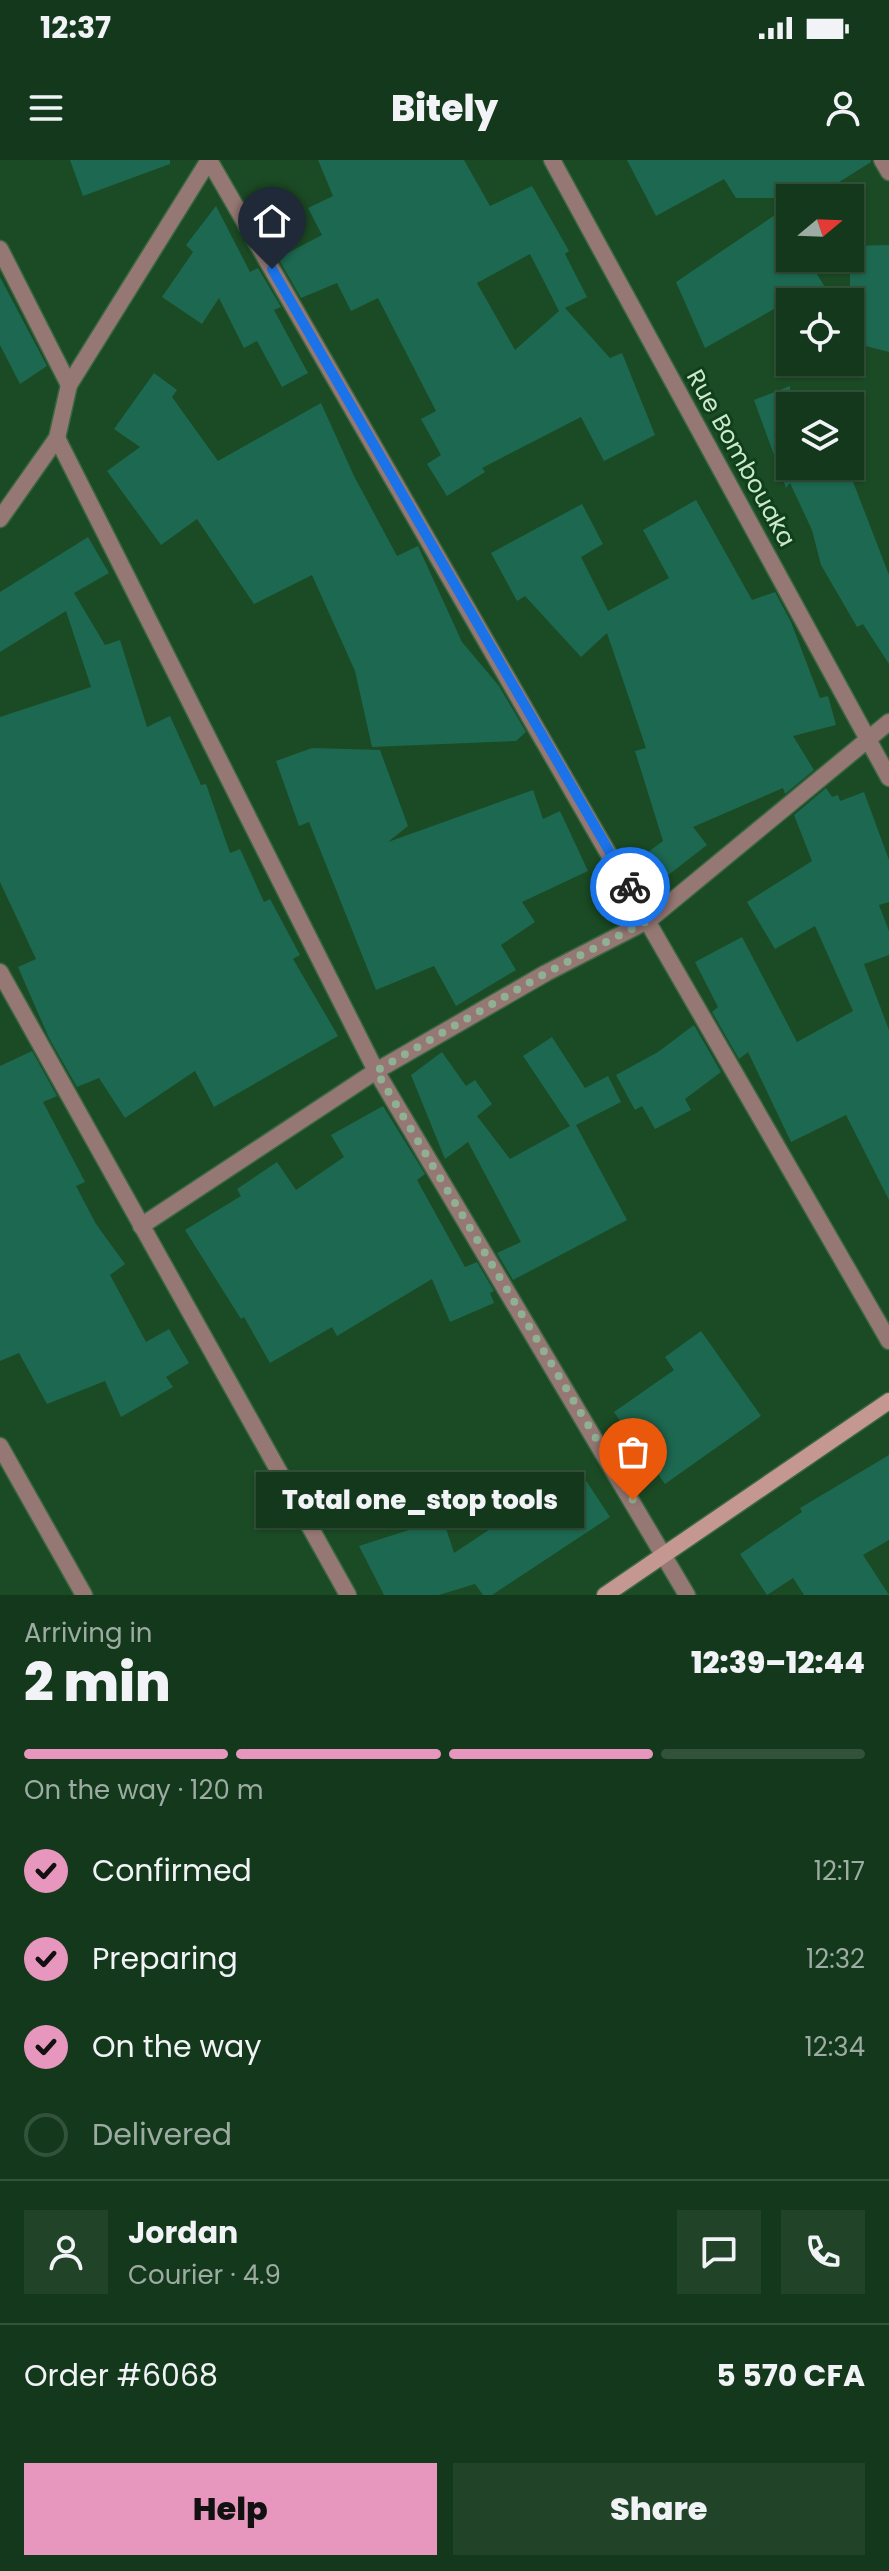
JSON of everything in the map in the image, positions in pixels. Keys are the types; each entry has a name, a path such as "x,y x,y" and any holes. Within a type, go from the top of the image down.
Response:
{"main road":[{"path":"605,1595 889,1401"}],"street":[{"path":"0,519 57,438 69,385 209,160 889,1341"},
{"name":"Rue Bombouaka","path":"552,160 889,778"},
{"path":"882,160 889,172"},
{"path":"0,249 69,385"},
{"path":"57,438 376,1071 665,1553 687,1595"},
{"path":"141,1226 376,1071 546,973 649,920 889,722"},
{"path":"0,972 348,1595"},
{"path":"0,1446 84,1595"}],"building":[{"path":"70,160 170,160 170,164 83,196"},
{"path":"318,160 464,160 490,206 532,186 569,251 565,254 587,297 565,308 610,358 622,353 655,435 604,461 581,417 482,468 485,472 447,496 427,464 441,455 421,419 436,411 378,298 351,311 337,283 301,298 278,258 322,235 308,208 333,196","holes":["530,254 559,311 515,350 477,283"]},
{"path":"627,160 871,160 836,184 776,184 776,198 736,198 724,179 656,216"},
{"path":"216,206 250,272 258,268 281,307 274,310 308,373 282,387 257,341 244,348 219,298 202,324 162,297 193,252 186,245"},
{"path":"776,214 776,272 816,272 825,288 776,288 776,308 705,348 676,282"},
{"path":"889,245 889,352 864,346 864,288 850,288 850,272 864,272 864,246"},
{"path":"0,277 47,366 20,384 0,345"},
{"path":"154,373 177,390 172,397 218,461 321,403 354,476 397,556 418,546 462,642 499,686 526,732 516,741 372,747 355,671 312,575 254,604 197,519 161,545 107,471 140,447 114,429"},
{"path":"790,386 790,392 776,392 776,460 754,400"},
{"path":"783,480 852,480 889,575 889,664 863,624 857,627 821,565 812,530 790,483 786,488"},
{"path":"696,500 752,600 775,592 791,622 820,698 828,696 836,725 793,736 814,770 785,794 783,788 693,827 707,845 667,876 648,852 663,841 635,751 646,748 607,633 581,657 525,596 517,601 491,553 582,504 603,544 581,557 608,611 669,578 643,530"},
{"path":"88,537 109,573 74,593 105,645 120,640 147,727 170,716 201,785 206,784 230,853 240,849 264,902 270,899 300,955 293,959 338,1036 214,1107 195,1071 125,1118 99,1078 77,1087 49,1038 18,967 36,959 0,882 0,717 91,687 66,611 0,652 0,592"},
{"path":"312,748 380,750 408,826 388,842 533,790 543,819 560,811 588,871 522,902 535,922 501,945 516,970 456,1006 434,966 376,990 309,822 299,826 276,761"},
{"path":"826,788 832,797 838,795 840,801 864,792 889,860 889,902 879,905 889,931 889,955 864,964 889,1030 889,1200 846,1115 791,1142 748,1052 739,1059 712,1012 718,1007 695,962 742,937 797,1042 853,1011 815,926 775,949 747,902 812,861 794,815"},
{"path":"694,1025 721,1072 685,1099 691,1110 655,1129 642,1106 635,1110 616,1075 658,1052"},
{"path":"552,1037 585,1088 608,1076 621,1102 576,1125 627,1220 513,1280 497,1253 521,1242 468,1142 445,1159 411,1075 442,1052 466,1086 475,1080 492,1104 477,1116 510,1159 570,1126 523,1056"},
{"path":"32,1051 57,1096 43,1102 85,1182 76,1186 96,1224 125,1264 110,1275 146,1342 169,1329 189,1363 166,1377 173,1387 121,1417 105,1381 47,1404 19,1353 0,1361 0,1066"},
{"path":"383,1106 425,1174 417,1180 465,1267 477,1262 494,1291 490,1293 494,1303 450,1322 432,1279 337,1336 332,1327 270,1363 244,1317 241,1319 185,1230 241,1196 237,1189 277,1162 296,1190 344,1157 331,1135"},
{"path":"701,1331 761,1416 665,1484 614,1412 674,1370 665,1357"},
{"path":"889,1455 889,1540 863,1555 889,1595 804,1595 793,1578 767,1595 740,1554 802,1512 800,1508"},
{"path":"579,1470 610,1517 492,1595 483,1595 475,1584 439,1595 384,1595 359,1546 443,1519 454,1553"}],"way so far":[{"path":"630,887 649,920 546,973 376,1071 633,1500"}],"place":[{"name":"Total one_stop tools","path":"633,1500"}],"route":[{"path":"272,269 630,887"}]}
